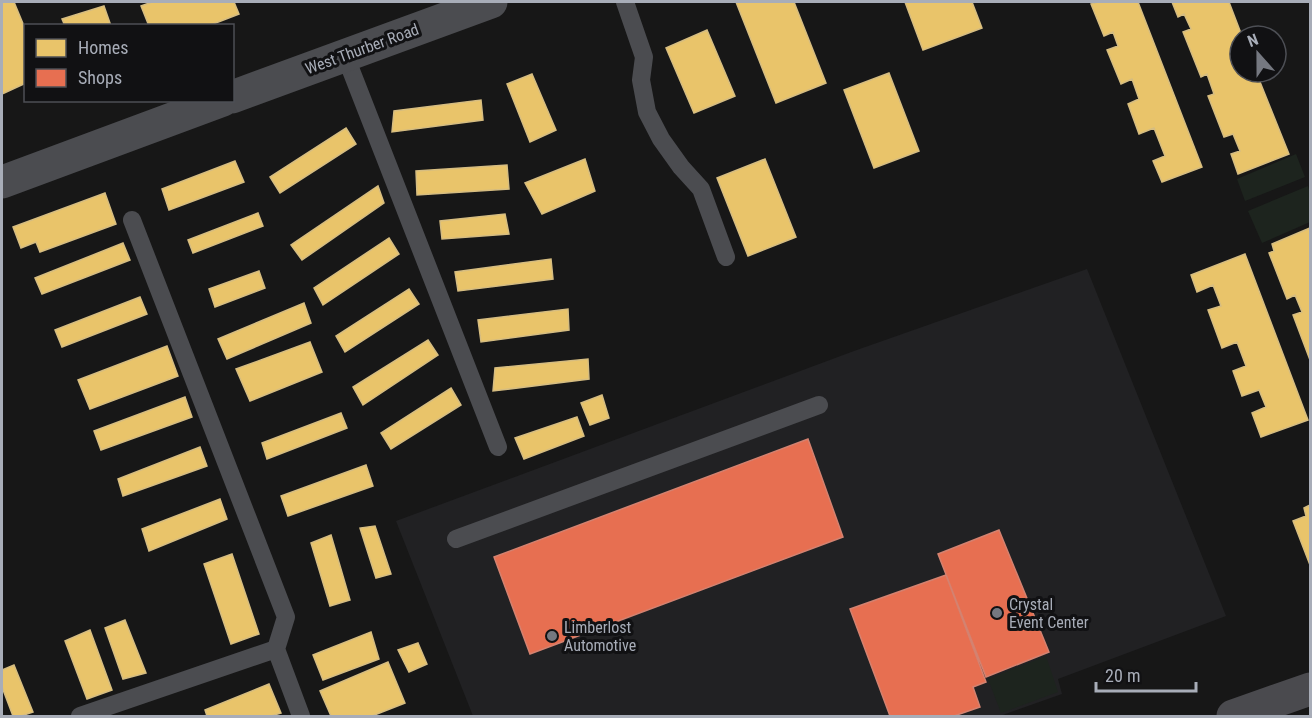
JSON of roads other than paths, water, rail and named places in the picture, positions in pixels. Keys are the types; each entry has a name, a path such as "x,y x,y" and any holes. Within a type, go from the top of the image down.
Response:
{"main road":[{"path":"1233,717 1311,689"}],"street":[{"name":"West Thurber Road","path":"234,96 491,2"},
{"path":"2,182 218,102"}],"lane":[{"path":"625,2 644,57 641,80 647,112 661,139 681,167 701,189 726,257"},
{"path":"345,55 498,447"},
{"path":"132,220 286,617 276,649 301,717"},
{"path":"456,539 819,405"},
{"path":"80,717 276,649"}],"place":[{"name":"Crystal Event Center","path":"997,613"},
{"name":"Limberlost Automotive","path":"552,636"}]}
